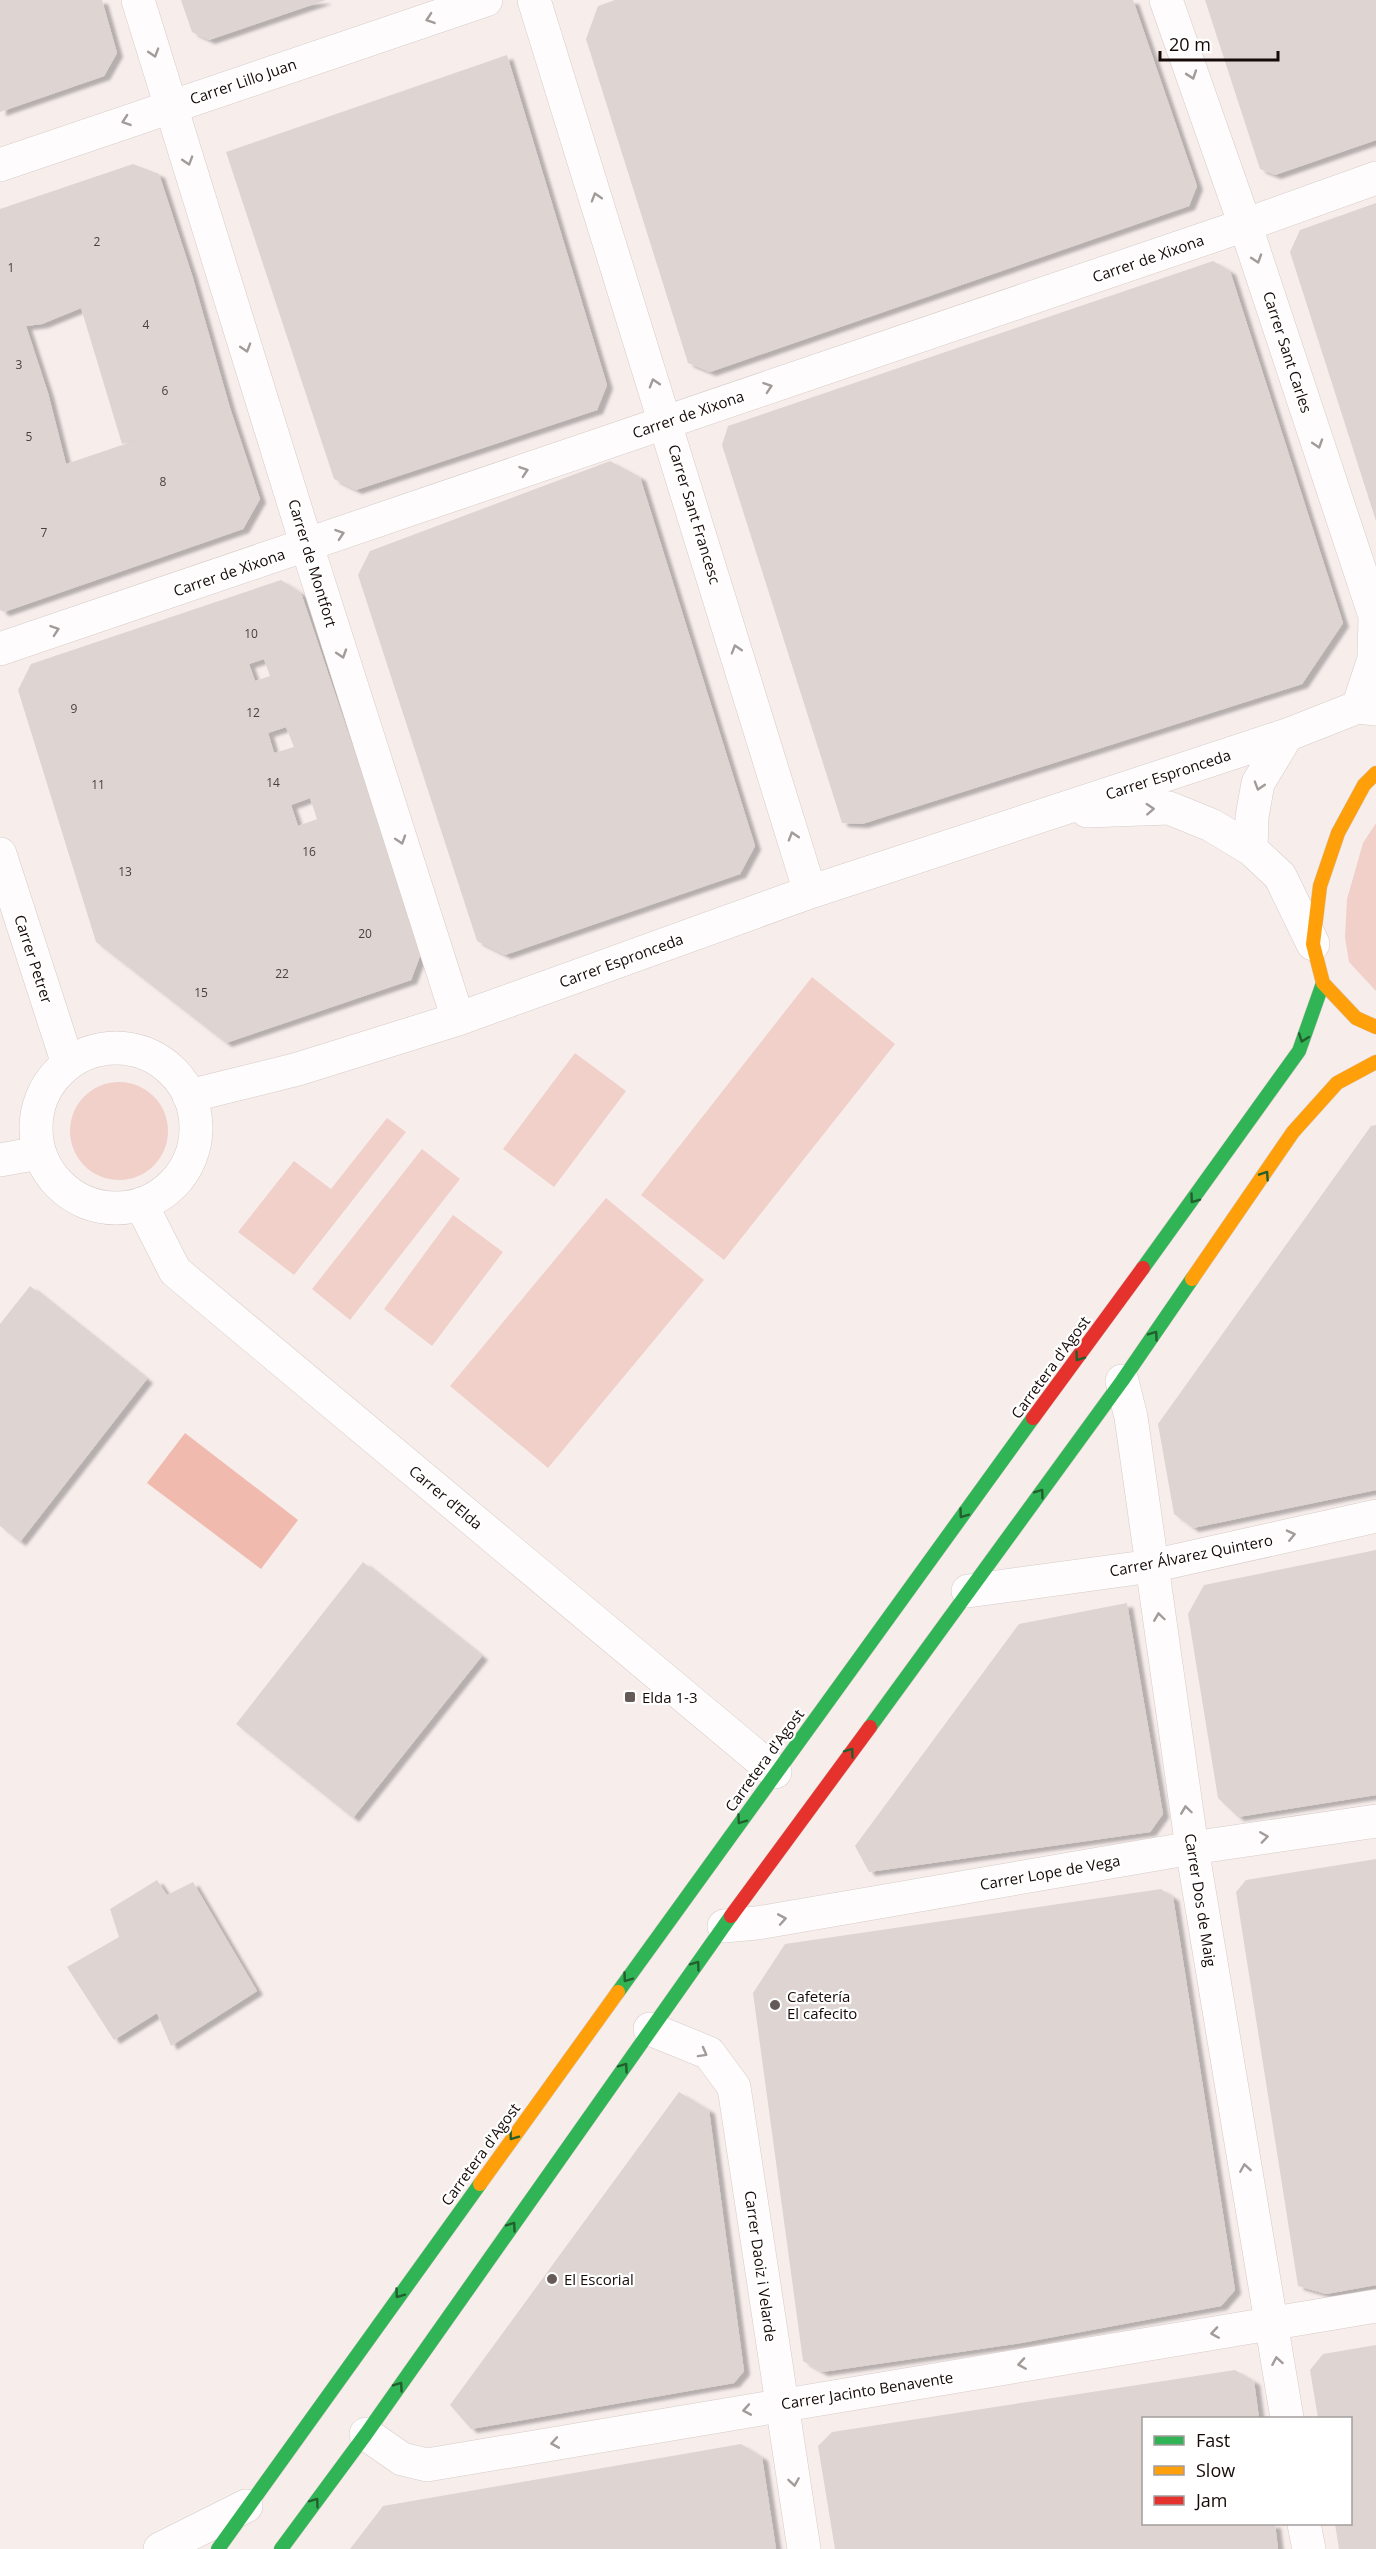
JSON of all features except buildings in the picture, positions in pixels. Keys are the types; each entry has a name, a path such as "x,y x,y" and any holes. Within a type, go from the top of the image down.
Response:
{"main road":[{"path":"1376,773 1364,784 1338,833 1320,886 1313,944 1323,983 1356,1018 1376,1027"},
{"name":"Carretera d'Agost","path":"218,2549 246,2506 783,1778 1241,1134 1299,1051 1323,983"},
{"path":"281,2549 366,2434 724,1926 811,1797 968,1591 1122,1381 1293,1132 1337,1083 1376,1062"}],"street":[{"name":"Carrer de Montfort","path":"138,0 307,546 458,1018"},
{"name":"Carrer Lillo Juan","path":"0,165 486,0"},
{"name":"Carrer Sant Francesc","path":"534,0 810,892"},
{"name":"Carrer Sant Carles","path":"1166,0 1245,225 1375,616 1374,659 1367,708"},
{"name":"Carrer de Xixona","path":"0,649 1245,225 1376,178"},
{"name":"Carrer Espronceda","path":"189,1096 298,1068 458,1018 810,892 1367,708"},
{"path":"1251,849 1252,817 1258,783 1287,735"},
{"name":"Carrer Espronceda","path":"1049,813 1169,808 1211,825 1251,849 1280,876 1313,944"},
{"name":"Carrer Petrer","path":"0,854 68,1064"},
{"path":"122,1047 150,1055 174,1072 189,1096 196,1122 193,1148 182,1172 164,1192 141,1204 110,1208 79,1200 55,1180 39,1153 35,1128 39,1104 50,1081 68,1064 93,1050 122,1047"},
{"path":"0,1160 39,1153"},
{"name":"Carrer d’Elda","path":"141,1204 175,1271 783,1778"},
{"name":"Carrer Dos de Maig","path":"1122,1381 1131,1417 1192,1848 1287,2417"},
{"name":"Carrer Álvarez Quintero","path":"968,1591 1152,1566 1376,1516"},
{"name":"Carrer Lope de Vega","path":"724,1926 757,1923 1192,1848 1376,1821"},
{"name":"Carrer Daoiz i Velarde","path":"650,2029 709,2053 734,2087 804,2549"},
{"name":"Carrer Jacinto Benavente","path":"366,2434 402,2459 427,2465 1376,2306"},
{"path":"160,2549 246,2506"},
{"path":"1304,2525 1309,2549"}],"shaded area":[{"path":"1376,823 1376,991 1349,962 1345,938 1347,899 1363,843"},
{"path":"812,977 895,1044 724,1260 641,1195"},
{"path":"575,1053 626,1091 554,1187 503,1149"},
{"path":"119,1082 129,1083 146,1090 160,1104 167,1121 167,1141 160,1158 146,1172 129,1179 119,1180 109,1179 92,1172 78,1158 71,1141 70,1131 71,1121 78,1104 92,1090 109,1083"},
{"path":"387,1118 406,1132 294,1275 238,1232 294,1161 331,1189"},
{"path":"422,1149 460,1179 350,1320 312,1289"},
{"path":"606,1198 704,1280 548,1468 450,1386"},
{"path":"453,1215 503,1252 432,1346 384,1309"},
{"path":"185,1433 298,1520 261,1569 147,1483"}],"traffic: fast":[{"path":"1143,1268 1299,1051 1323,983"},
{"path":"870,1727 1122,1381 1192,1279"},
{"path":"618,1992 1033,1418"},
{"path":"281,2549 366,2434 731,1916"},
{"path":"218,2549 480,2184"}],"traffic: slow":[{"path":"1376,773 1364,785 1338,833 1320,886 1313,944 1323,983 1356,1018 1376,1027"},
{"path":"1192,1279 1293,1132 1337,1083 1376,1062"},
{"path":"480,2184 618,1992"}],"traffic: jam":[{"path":"1033,1418 1143,1268"},
{"path":"731,1916 870,1727"}],"place":[{"name":"Elda 1-3","path":"630,1697"},
{"name":"Cafetería El cafecito","path":"775,2005"},
{"name":"El Escorial","path":"552,2279"}]}
